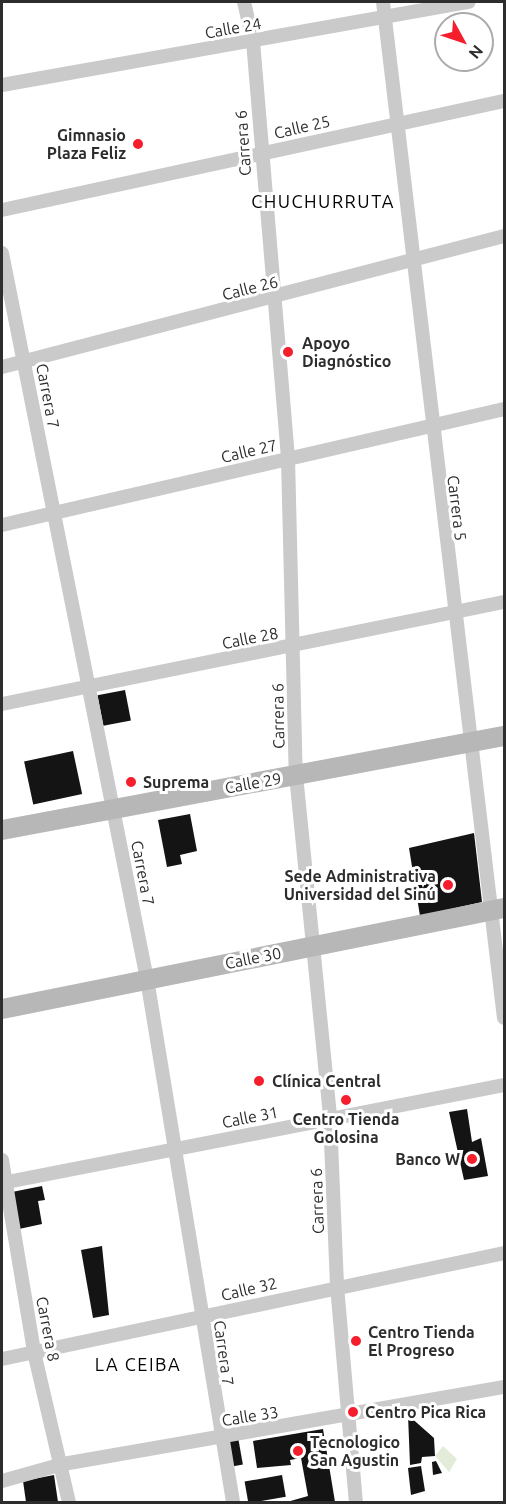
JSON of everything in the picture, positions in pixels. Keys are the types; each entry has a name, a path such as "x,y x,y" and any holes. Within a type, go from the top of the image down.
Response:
{"street":[{"name":"Carrera 6","path":"244,2 253,41 272,299 288,458 296,775 310,946 330,1118 337,1286 356,1503"},
{"name":"Carrera 5","path":"383,2 394,124 414,262 430,427 469,742 496,910 504,1018"},
{"name":"Calle 24","path":"2,85 386,20 469,2"},
{"name":"Calle 25","path":"2,210 504,101"},
{"name":"Calle 26","path":"2,367 414,262 504,236"},
{"name":"Carrera 7","path":"2,253 147,979 219,1437 233,1503"},
{"name":"Calle 27","path":"2,525 504,410"},
{"name":"Calle 28","path":"2,704 293,647 504,602"},
{"name":"Calle 29","path":"2,830 504,736"},
{"name":"Calle 30","path":"2,1009 496,910"},
{"name":"Calle 31","path":"4,1182 504,1085"},
{"name":"Carrera 8","path":"2,1160 34,1352 63,1464 69,1503"},
{"name":"Calle 32","path":"2,1359 337,1286 504,1253"},
{"name":"Calle 33","path":"2,1481 63,1464 350,1417 504,1387"}],"green space":[{"path":"443,1446 457,1459 449,1472 435,1456"}],"building":[{"path":"125,690 131,720 103,726 98,695"},
{"path":"73,751 82,794 33,804 24,761"},
{"path":"190,814 197,851 180,855 182,864 167,867 158,820"},
{"name":"Sede Administrativa Universidad del Sinú","path":"474,833 482,902 420,916 409,848"},
{"name":"Banco W","path":"467,1109 472,1142 481,1138 488,1176 464,1180 449,1112"},
{"path":"42,1186 45,1200 38,1201 42,1224 19,1229 12,1192"},
{"path":"102,1246 109,1315 93,1318 81,1250"},
{"path":"408,1415 434,1438 435,1456 422,1457 421,1463 410,1465"},
{"path":"323,1429 335,1502 287,1502 308,1496 301,1458 290,1460 291,1465 257,1468 253,1441"},
{"path":"238,1437 243,1465 228,1467 223,1440"},
{"path":"436,1461 442,1473 433,1475 432,1462"},
{"path":"421,1466 425,1491 411,1495 408,1468"},
{"path":"54,1475 58,1502 26,1502 23,1481"},
{"path":"282,1475 286,1497 248,1502 245,1482"}],"place":[{"name":"Gimnasio Plaza Feliz","path":"138,144"},
{"name":"Apoyo Diagnóstico","path":"288,352"},
{"name":"Suprema","path":"131,782"},
{"name":"Sede Administrativa Universidad del Sinú","path":"448,885"},
{"name":"Clínica Central","path":"259,1081"},
{"name":"Centro Tienda Golosina","path":"346,1100"},
{"name":"Banco W","path":"472,1159"},
{"name":"Centro Tienda El Progreso","path":"356,1341"},
{"name":"Centro Pica Rica","path":"353,1412"},
{"name":"Tecnologico San Agustin","path":"298,1451"}],"district":[{"name":"CHUCHURRUTA","path":"323,201"},
{"name":"LA CEIBA","path":"138,1364"}]}
